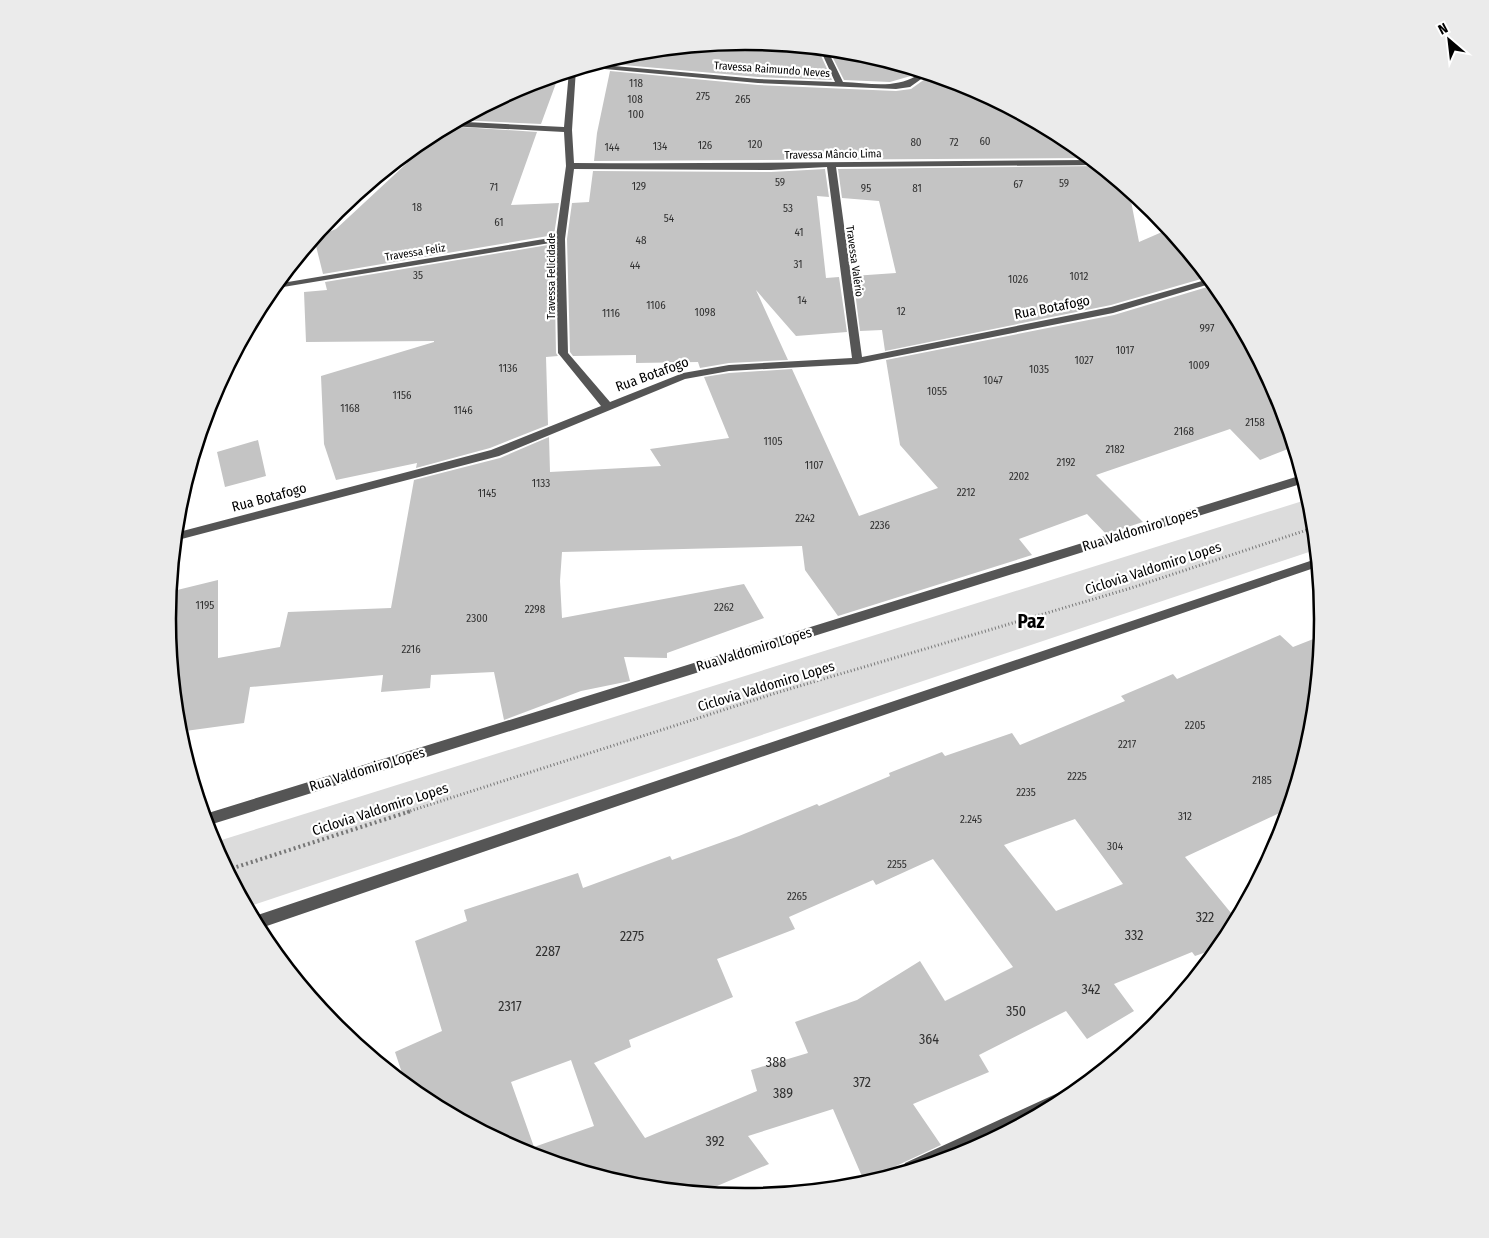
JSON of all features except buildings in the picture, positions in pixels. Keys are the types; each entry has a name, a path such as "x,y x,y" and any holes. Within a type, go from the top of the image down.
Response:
{"street":[{"path":"827,56 840,84"},
{"name":"Travessa Raimundo Neves","path":"604,68 758,81 896,87 907,85 918,77"},
{"name":"Travessa Felicidade","path":"572,77 568,130 570,166 560,239 563,353 607,406"},
{"path":"464,124 568,130"},
{"name":"Travessa Mâncio Lima","path":"570,166 771,167 831,164 1084,163"},
{"name":"Travessa Valério","path":"831,164 857,361"},
{"name":"Travessa Feliz","path":"284,285 560,239"},
{"name":"Rua Botafogo","path":"182,535 495,453 683,376 729,368 857,361 1113,310 1203,282"},
{"name":"Rua Valdomiro Lopes","path":"212,818 1296,481"},
{"path":"262,921 1311,565"}],"path":[{"name":"Ciclovia Valdomiro Lopes","path":"233,868 776,693 1131,588 1307,530"}],"shaded area":[{"path":"1301,501 1310,552 253,905 234,871 220,840"}],"district":[{"name":"Paz","path":"1031,621"}]}
